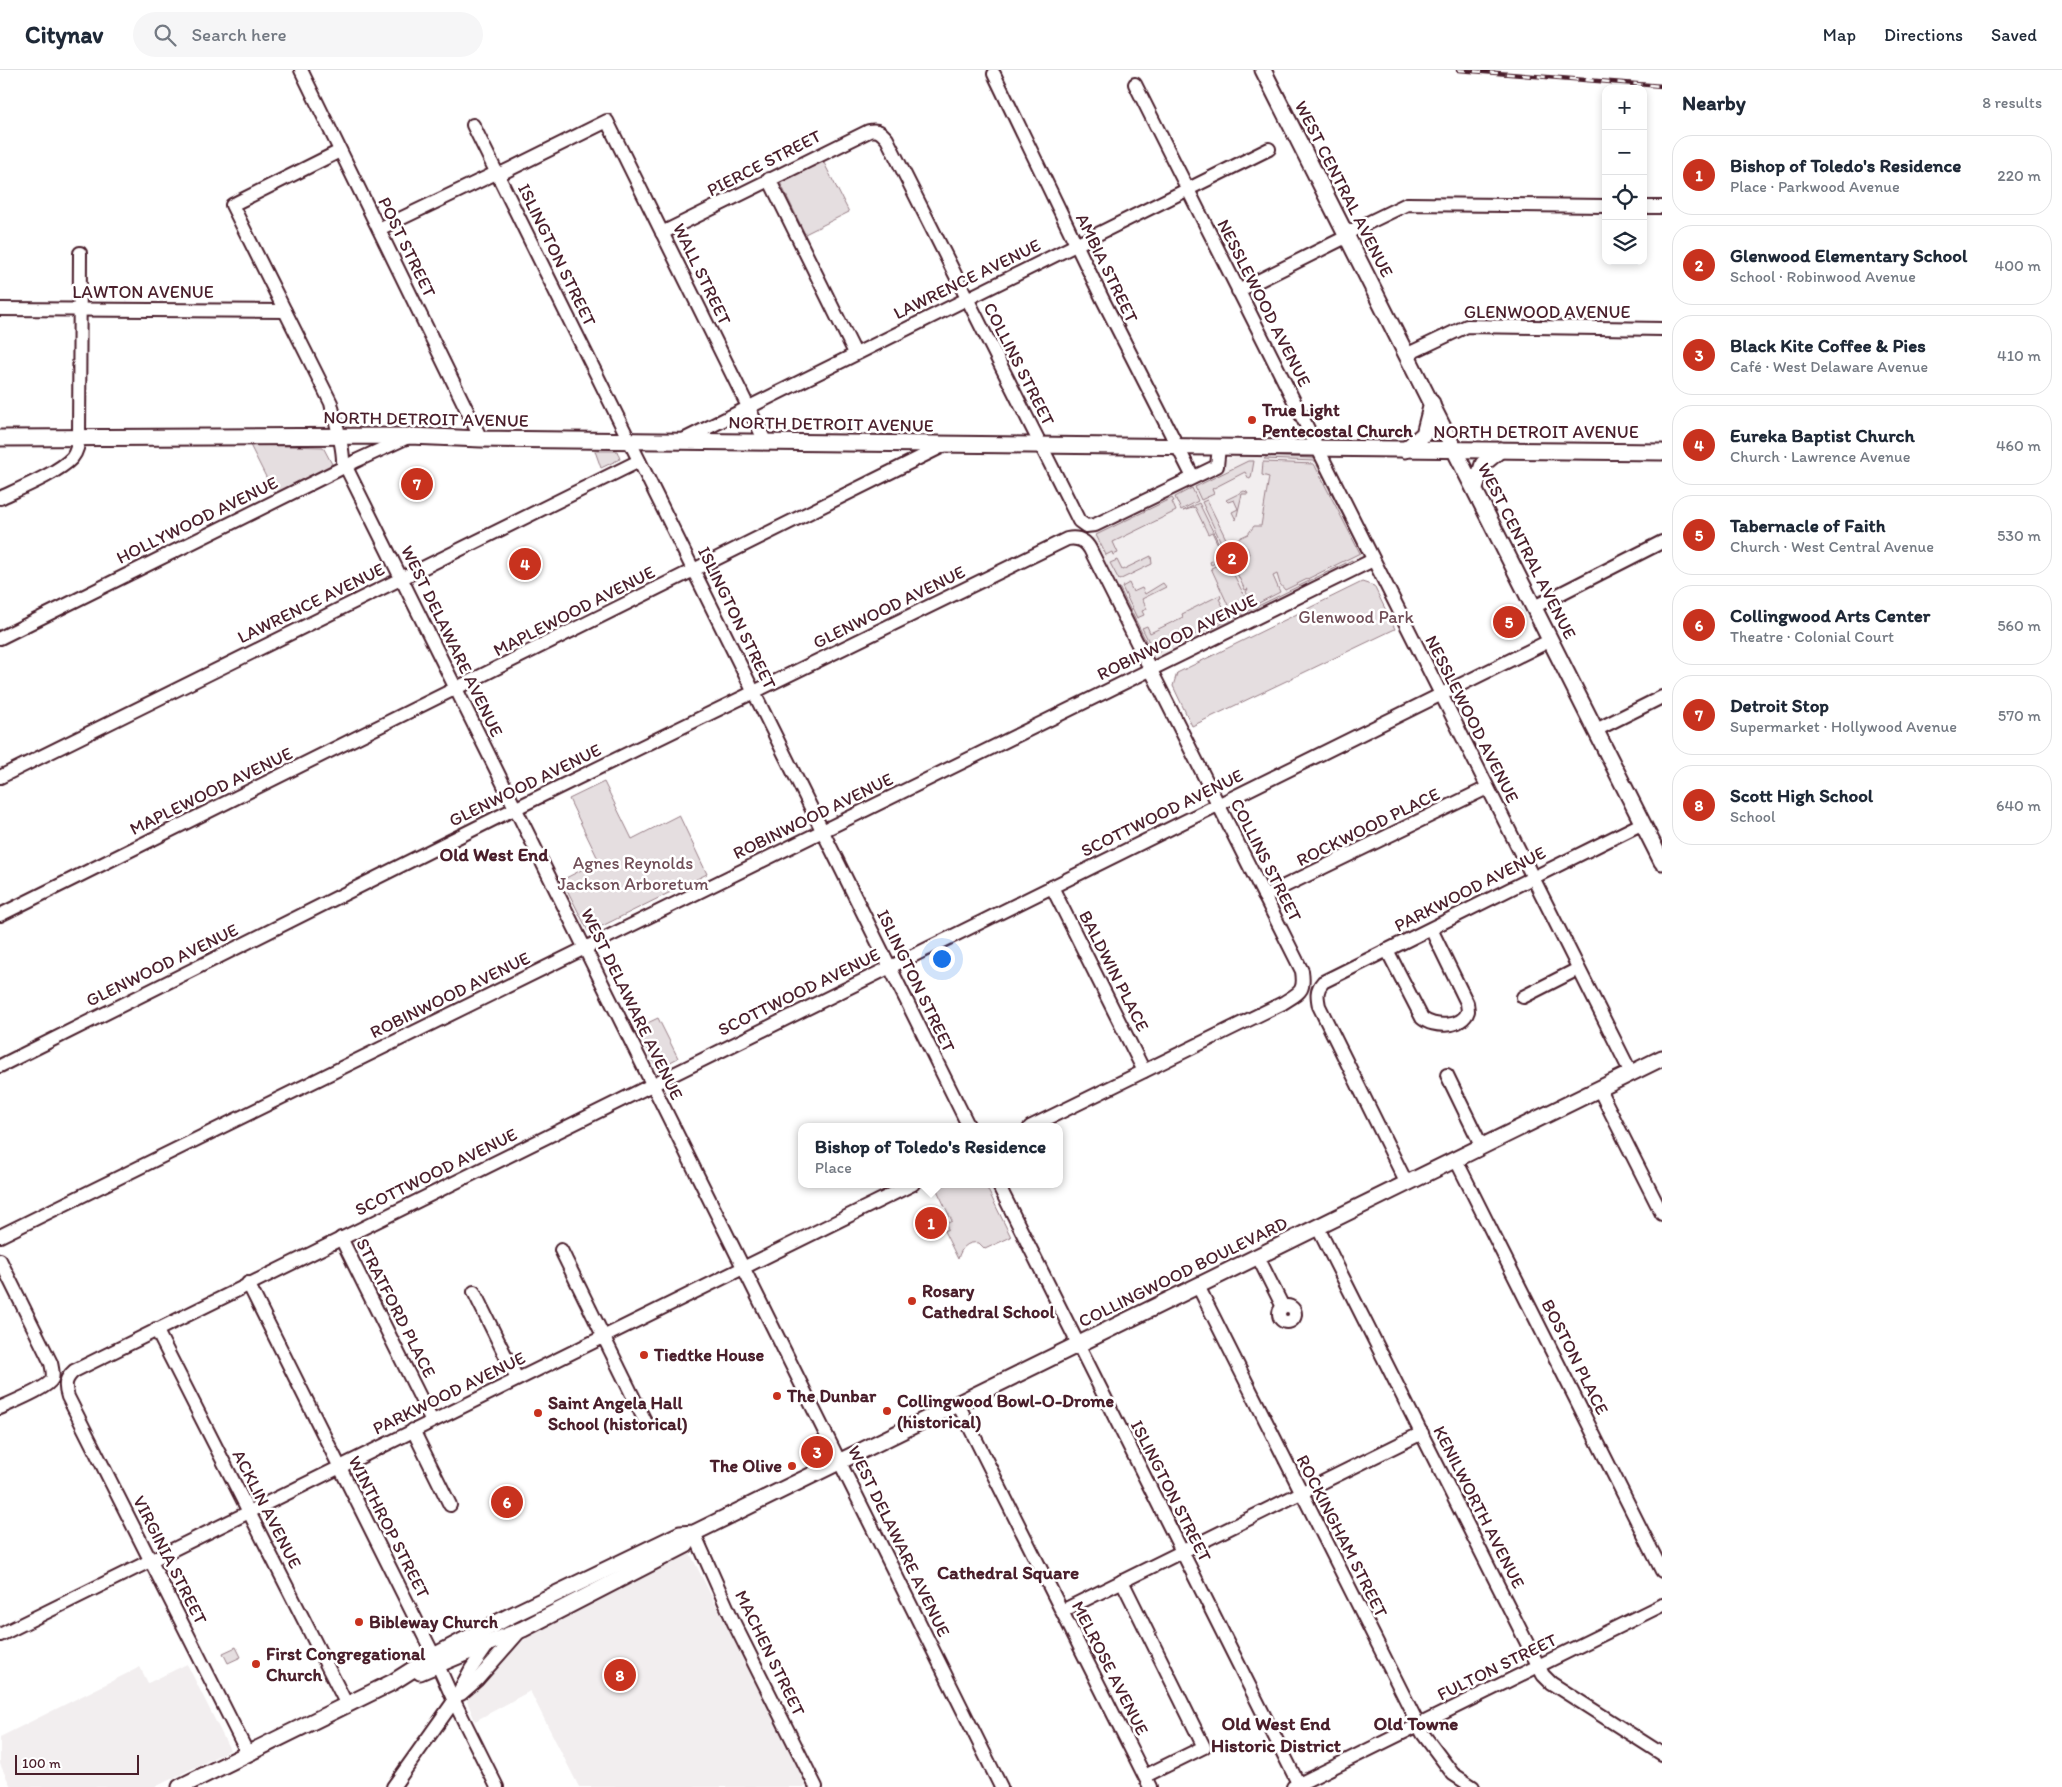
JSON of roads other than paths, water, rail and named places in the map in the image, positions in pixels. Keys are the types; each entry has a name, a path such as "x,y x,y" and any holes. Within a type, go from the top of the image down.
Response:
{"main road":[{"name":"WEST CENTRAL AVENUE","path":"1263,70 1408,354 1662,862"},
{"path":"1405,450 1424,434 1432,403"},
{"name":"NORTH DETROIT AVENUE","path":"0,438 338,435 481,439 1040,445 1153,452 1178,447 1317,450 1662,452"},
{"path":"1475,488 1483,464 1500,450"},
{"name":"COLLINGWOOD BOULEVARD","path":"436,1661 488,1645 523,1628 680,1534 694,1533 1662,1058"},
{"name":"COLLINGWOOD BOULEVARD","path":"180,1787 436,1661 510,1616 614,1574"}],"street":[{"name":"POST STREET","path":"301,70 481,439"},
{"name":"AMBIA STREET","path":"994,74 1076,244 1193,477"},
{"name":"NESSLEWOOD AVENUE","path":"1135,84 1631,1073"},
{"name":"WALL STREET","path":"497,174 607,121 765,442"},
{"name":"ISLINGTON STREET","path":"473,125 967,1123"},
{"name":"PIERCE STREET","path":"662,233 869,131 875,129 881,132"},
{"name":"COLLINS STREET","path":"881,132 887,140 1076,517 1082,524 1090,526 1164,485 1193,477"},
{"name":"LAWRENCE AVENUE","path":"681,441 1269,149"},
{"name":"WEST DELAWARE AVENUE","path":"340,151 232,205 331,403 343,448 343,461 1001,1787"},
{"path":"379,229 497,174"},
{"path":"769,179 856,353"},
{"path":"1238,291 1407,204 1602,206"},
{"path":"1647,207 1662,207"},
{"path":"0,498 63,466 72,458 77,449 79,437 78,309 80,252"},
{"name":"LAWTON AVENUE","path":"0,309 285,311"},
{"name":"GLENWOOD AVENUE","path":"1408,354 1467,326 1662,329"},
{"name":"HOLLYWOOD AVENUE","path":"0,638 410,436"},
{"name":"MAPLEWOOD AVENUE","path":"0,915 948,444"},
{"path":"1193,477 1216,466 1219,447"},
{"name":"LAWRENCE AVENUE","path":"0,777 639,461"},
{"name":"COLLINS STREET","path":"1067,539 1079,539 1089,546 1302,971 1303,985 1300,992 1144,1071"},
{"name":"GLENWOOD AVENUE","path":"0,1066 515,809 1067,539"},
{"path":"1534,607 1662,542"},
{"name":"ROBINWOOD AVENUE","path":"0,1236 1373,560"},
{"name":"SCOTTWOOD AVENUE","path":"66,1380 74,1370 248,1283 1551,640"},
{"path":"1596,730 1662,696"},
{"name":"ROCKWOOD PLACE","path":"1264,896 1487,788"},
{"name":"PARKWOOD AVENUE","path":"1407,1184 1319,1006 1317,991 1323,982 1643,823"},
{"name":"BALDWIN PLACE","path":"1052,887 1144,1071"},
{"path":"1387,950 1422,1018 1431,1024 1438,1025 1463,1018 1468,1011 1467,1003 1431,929"},
{"path":"1523,997 1578,969"},
{"path":"1038,1123 1144,1071"},
{"path":"1447,1075 1482,1147"},
{"path":"1599,1089 1662,1214"},
{"name":"BOSTON PLACE","path":"1456,1160 1662,1571"},
{"name":"PARKWOOD AVENUE","path":"0,1634 905,1188"},
{"name":"ISLINGTON STREET","path":"1000,1188 1297,1786"},
{"name":"KENILWORTH AVENUE","path":"1318,1228 1543,1675 1551,1683 1662,1754"},
{"name":"STRATFORD PLACE","path":"341,1238 432,1421"},
{"path":"561,1250 646,1423"},
{"path":"1258,1257 1283,1307"},
{"path":"0,1260 51,1363 52,1377 50,1382 0,1408"},
{"name":"WINTHROP STREET","path":"248,1283 497,1787"},
{"name":"ROCKINGHAM STREET","path":"1198,1286 1418,1725 1453,1774 1473,1787"},
{"path":"474,1292 517,1379"},
{"name":"ACKLIN AVENUE","path":"156,1329 347,1705"},
{"name":"VIRGINIA STREET","path":"66,1380 65,1389 68,1397 248,1754"},
{"name":"MELROSE AVENUE","path":"958,1404 1147,1782"},
{"path":"413,1430 450,1505"},
{"path":"1062,1611 1422,1433"},
{"name":"MACHEN STREET","path":"694,1533 734,1623 816,1787"},
{"path":"1122,1582 1204,1746 1147,1782"},
{"name":"FULTON STREET","path":"1297,1786 1662,1605"},
{"path":"1650,1611 1662,1618"},
{"path":"393,1787 454,1701 471,1669 510,1616"},
{"path":"454,1701 477,1680 523,1628"}],"railway":[{"path":"1458,70 1662,86"}],"place":[{"name":"True Light Pentecostal Church","path":"1252,420"},
{"name":"Detroit Stop","path":"417,484"},
{"name":"Glenwood Elementary School","path":"1232,558"},
{"name":"Eureka Baptist Church","path":"525,564"},
{"name":"Tabernacle of Faith","path":"1509,622"},
{"name":"Bishop of Toledo's Residence","path":"931,1223"},
{"name":"Rosary Cathedral School","path":"912,1301"},
{"name":"Tiedtke House","path":"644,1355"},
{"name":"The Dunbar","path":"777,1396"},
{"name":"Collingwood Bowl-O-Drome (historical)","path":"887,1411"},
{"name":"Saint Angela Hall School (historical)","path":"538,1413"},
{"name":"Black Kite Coffee & Pies","path":"817,1452"},
{"name":"The Olive","path":"792,1466"},
{"name":"Collingwood Arts Center","path":"507,1502"},
{"name":"Bibleway Church","path":"359,1622"},
{"name":"First Congregational Church","path":"256,1664"},
{"name":"Scott High School","path":"620,1675"}],"district":[{"name":"Old West End","path":"494,854"},
{"name":"Cathedral Square","path":"1008,1572"},
{"name":"Old Towne","path":"1416,1723"},
{"name":"Old West End Historic District","path":"1276,1734"}],"park label":[{"name":"Glenwood Park","path":"1356,617"},
{"name":"Agnes Reynolds Jackson Arboretum","path":"633,873"}]}
